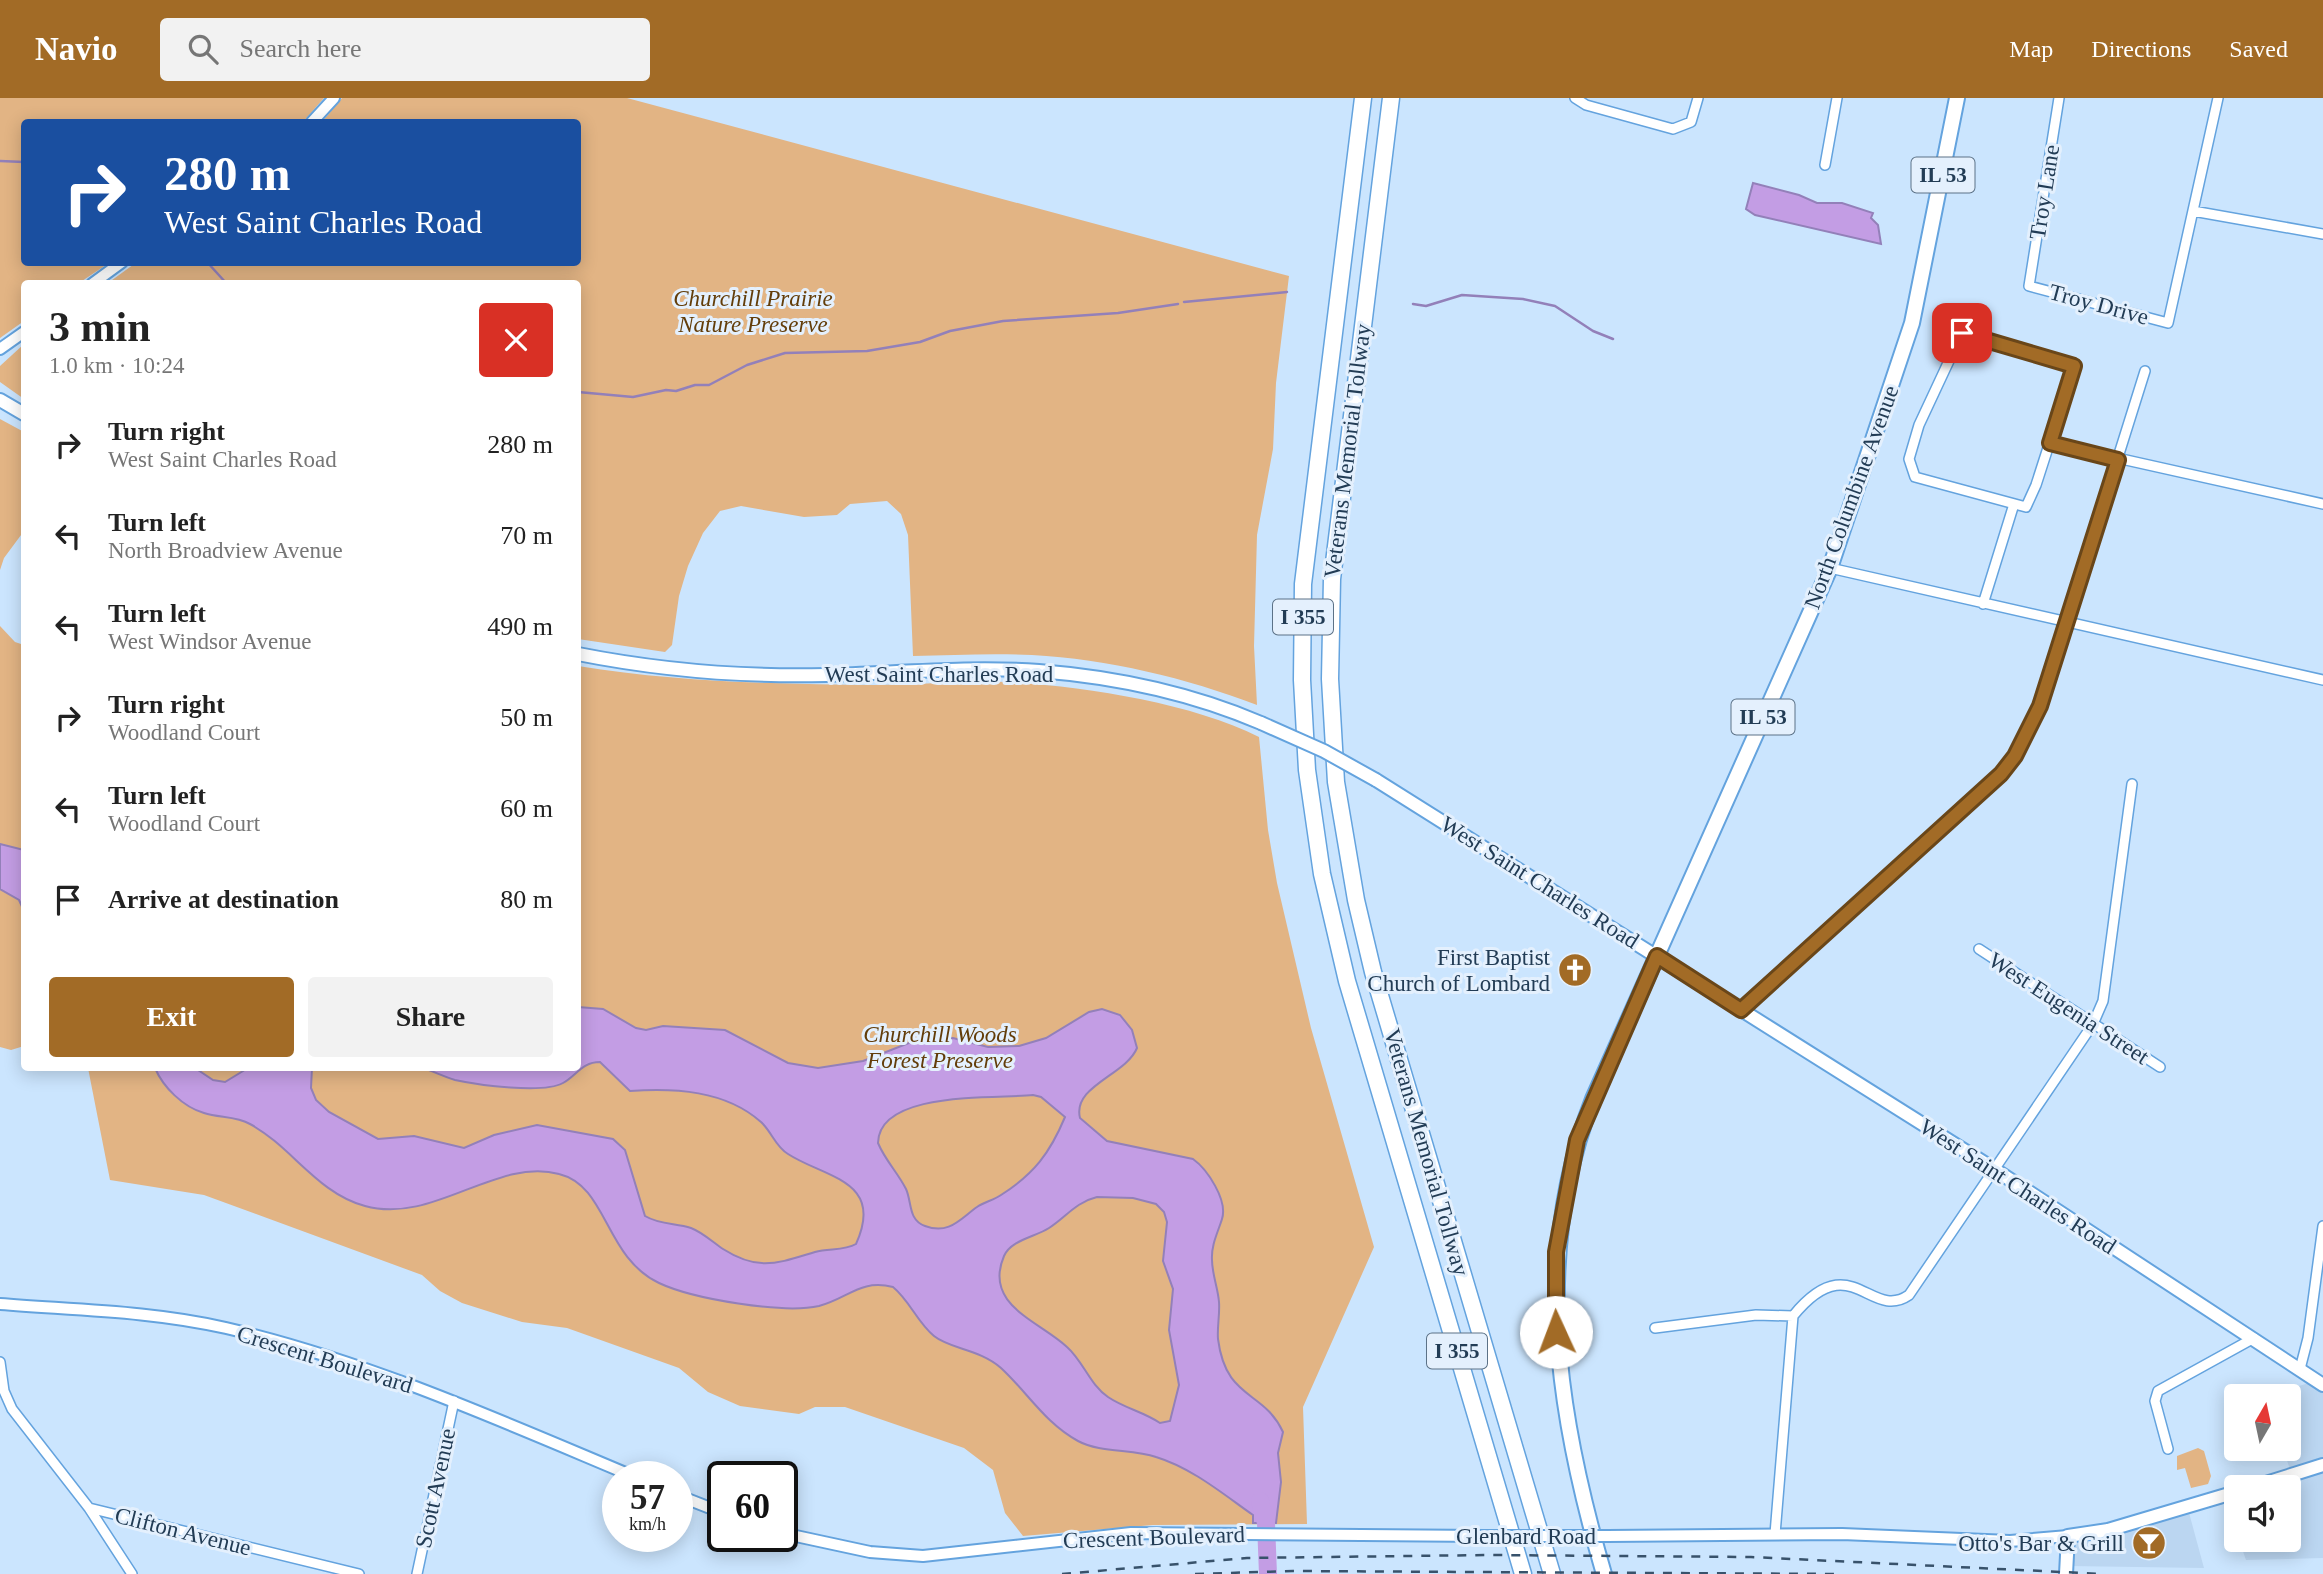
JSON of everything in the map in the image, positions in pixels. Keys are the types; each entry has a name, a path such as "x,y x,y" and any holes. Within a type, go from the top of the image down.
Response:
{"highway":[{"name":"Veterans Memorial Tollway","path":"1363,98 1303,584 1302,680 1307,769 1322,874 1347,981 1522,1574"},
{"name":"Veterans Memorial Tollway","path":"1391,98 1340,488 1332,579 1330,679 1336,782 1356,900 1373,972 1552,1574"}],"main road":[{"name":"North Columbine Avenue","path":"1657,956 1830,568 1912,323 1929,251 1957,98"},
{"path":"0,400 21,412"},
{"name":"West Saint Charles Road","path":"581,654 670,668 785,675 990,669 1052,672 1160,690 1261,723 1376,780 1994,1169 2323,1385"},
{"name":"IL 53","path":"1604,1574 1573,1461 1560,1388 1555,1298 1556,1252 1577,1140 1657,956"},
{"path":"2291,1475 2323,1465"},
{"path":"2066,1574 2068,1536 2108,1530 2224,1496"}],"street":[{"path":"315,119 334,98"},
{"path":"1575,98 1586,105 1673,129 1686,126 1694,117 1698,98"},
{"path":"1825,165 1837,98"},
{"name":"Troy Lane","path":"2029,286 2059,98"},
{"path":"2217,98 2193,211 2323,234"},
{"name":"Troy Drive","path":"2029,286 2168,323 2193,211"},
{"path":"97,280 117,266"},
{"path":"1962,333 2074,366 2050,443 2025,507 2014,504 1915,477 1909,459 1936,384 1962,333"},
{"path":"0,349 21,334"},
{"path":"1741,1010 2008,766 2034,723 2146,371"},
{"path":"2050,443 2323,504"},
{"path":"1983,604 2014,504"},
{"path":"1830,568 2065,624 2323,680"},
{"path":"2068,1536 2010,1541 1775,1534 1793,1316 1814,1293 1832,1285 1852,1285 1886,1301 1902,1300 1909,1295 2093,1024 2103,1001 2132,784"},
{"name":"West Eugenia Street","path":"1979,949 2160,1067"},
{"path":"2300,1368 2308,1338 2323,1226"},
{"name":"Crescent Boulevard","path":"0,1304 156,1316 224,1327 328,1355 454,1401 602,1463"},
{"path":"1655,1328 1756,1315 1793,1316"},
{"path":"2168,1449 2155,1401 2158,1391 2254,1338"},
{"path":"0,1362 4,1391 12,1409 89,1508 132,1574"},
{"name":"Scott Avenue","path":"417,1574 454,1401"},
{"name":"Clifton Avenue","path":"89,1508 359,1574"},
{"name":"Crescent Boulevard","path":"798,1536 870,1552 923,1556 1112,1534 1277,1533"},
{"name":"Glenbard Road","path":"1277,1533 1485,1536 1775,1534"}],"shaded area":[{"path":"1753,183 1799,195 1817,203 1842,203 1873,213 1871,218 1878,225 1881,244 1755,215 1746,209"},
{"path":"0,844 21,849 21,904 19,900 0,889"},
{"path":"581,1007 603,1009 636,1028 646,1030 663,1026 725,1030 788,1063 818,1068 863,1061 919,1039 953,1038 988,1047 1019,1046 1046,1038 1089,1012 1102,1009 1120,1015 1132,1030 1137,1048 1122,1066 1084,1097 1080,1118 1107,1141 1193,1159 1204,1170 1219,1194 1223,1211 1212,1254 1219,1302 1218,1339 1222,1359 1229,1374 1246,1393 1266,1408 1283,1432 1278,1453 1281,1482 1276,1523 1253,1523 1253,1515 1207,1482 1169,1462 1147,1455 1087,1445 1066,1434 1001,1368 934,1336 893,1287 863,1287 829,1303 803,1308 738,1304 674,1289 641,1271 627,1257 588,1192 575,1181 559,1174 535,1171 512,1174 415,1207 390,1209 365,1206 333,1191 250,1124 204,1113 181,1101 168,1089 157,1071 200,1071 213,1080 225,1082 243,1071 312,1071 311,1088 316,1100 329,1112 378,1139 414,1136 464,1148 494,1135 537,1125 613,1139 625,1150 645,1216 695,1230 747,1261 779,1262 856,1244 863,1223 863,1206 857,1194 847,1184 788,1154 761,1122 747,1111 732,1103 698,1093 630,1091 600,1062 581,1069","holes":["1033,1095 1041,1097 1065,1117 1053,1141 1032,1171 1013,1187 948,1227 933,1228 916,1220 906,1189 878,1143 883,1126 898,1114 942,1101","1133,1198 1156,1204 1164,1212 1167,1222 1163,1261 1173,1289 1169,1330 1179,1385 1170,1421 1160,1423 1102,1392 1073,1353 1017,1310 1001,1287 1000,1273 1004,1256 1012,1246 1049,1228 1090,1199"]},
{"path":"431,1071 579,1071 563,1083 541,1088 510,1088 451,1079"},
{"path":"2312,1382 2323,1390 2323,1461 2291,1472 2287,1461 2301,1461 2301,1385"},
{"path":"2323,1468 2323,1558 2246,1560 2243,1552 2301,1552 2300,1475"},
{"path":"2188,1509 2204,1568 2069,1566 2071,1540"}],"green space":[{"path":"0,98 324,98 306,119 21,119 21,266 104,266 84,280 21,280 21,323 0,338"},
{"name":"Churchill Prairie Nature Preserve","path":"342,98 627,98 1289,276 1276,383 1273,449 1257,535 1254,646 1257,705 1203,686 1118,665 1017,654 913,656 908,535 901,514 887,501 850,504 837,515 804,517 741,506 720,511 703,533 688,566 679,596 672,645 665,652 581,639 581,280 112,280 131,266 581,266 581,119 324,119"},
{"path":"21,347 21,397 0,382 0,366"},
{"path":"0,419 21,430 21,535 4,558 0,570"},
{"path":"0,626 15,642 21,644 21,1047 11,1050 0,1047"},
{"name":"Churchill Woods Forest Preserve","path":"581,666 651,676 762,683 874,685 1006,682 1136,698 1202,715 1259,737 1268,830 1277,883 1311,1028 1374,1247 1303,1407 1307,1524 1153,1525 1023,1536 1005,1513 993,1470 964,1448 845,1407 815,1407 799,1414 740,1406 708,1392 679,1368 567,1328 522,1322 462,1303 440,1291 422,1275 204,1195 110,1180 89,1071 581,1071"},
{"path":"2198,1448 2204,1451 2211,1476 2208,1484 2191,1488 2185,1468 2177,1470 2177,1456"}],"waterway":[{"path":"0,161 21,162"},
{"path":"211,266 223,280"},
{"path":"1184,302 1287,292"},
{"path":"1413,304 1426,306 1462,295 1523,299 1555,306 1593,331 1613,339"},
{"path":"581,392 633,397 666,390 676,391 695,385 709,385 747,365 785,353 867,351 920,342 950,331 1003,321 1118,313 1178,304"},
{"path":"1260,1501 1266,1523 1268,1574"}],"railway":[{"path":"1062,1574 1247,1558 1489,1555 1751,1557 2103,1574"},
{"path":"1195,1574 1293,1571 1842,1574"}],"place":[{"name":"First Baptist Church of Lombard","path":"1575,970"},
{"name":"Otto's Bar & Grill","path":"2149,1543"}],"route":[{"path":"1556,1332 1556,1252 1577,1140 1657,956 1741,1010 2001,774 2034,723 2118,460 2050,443 2074,366 1962,333"}]}
